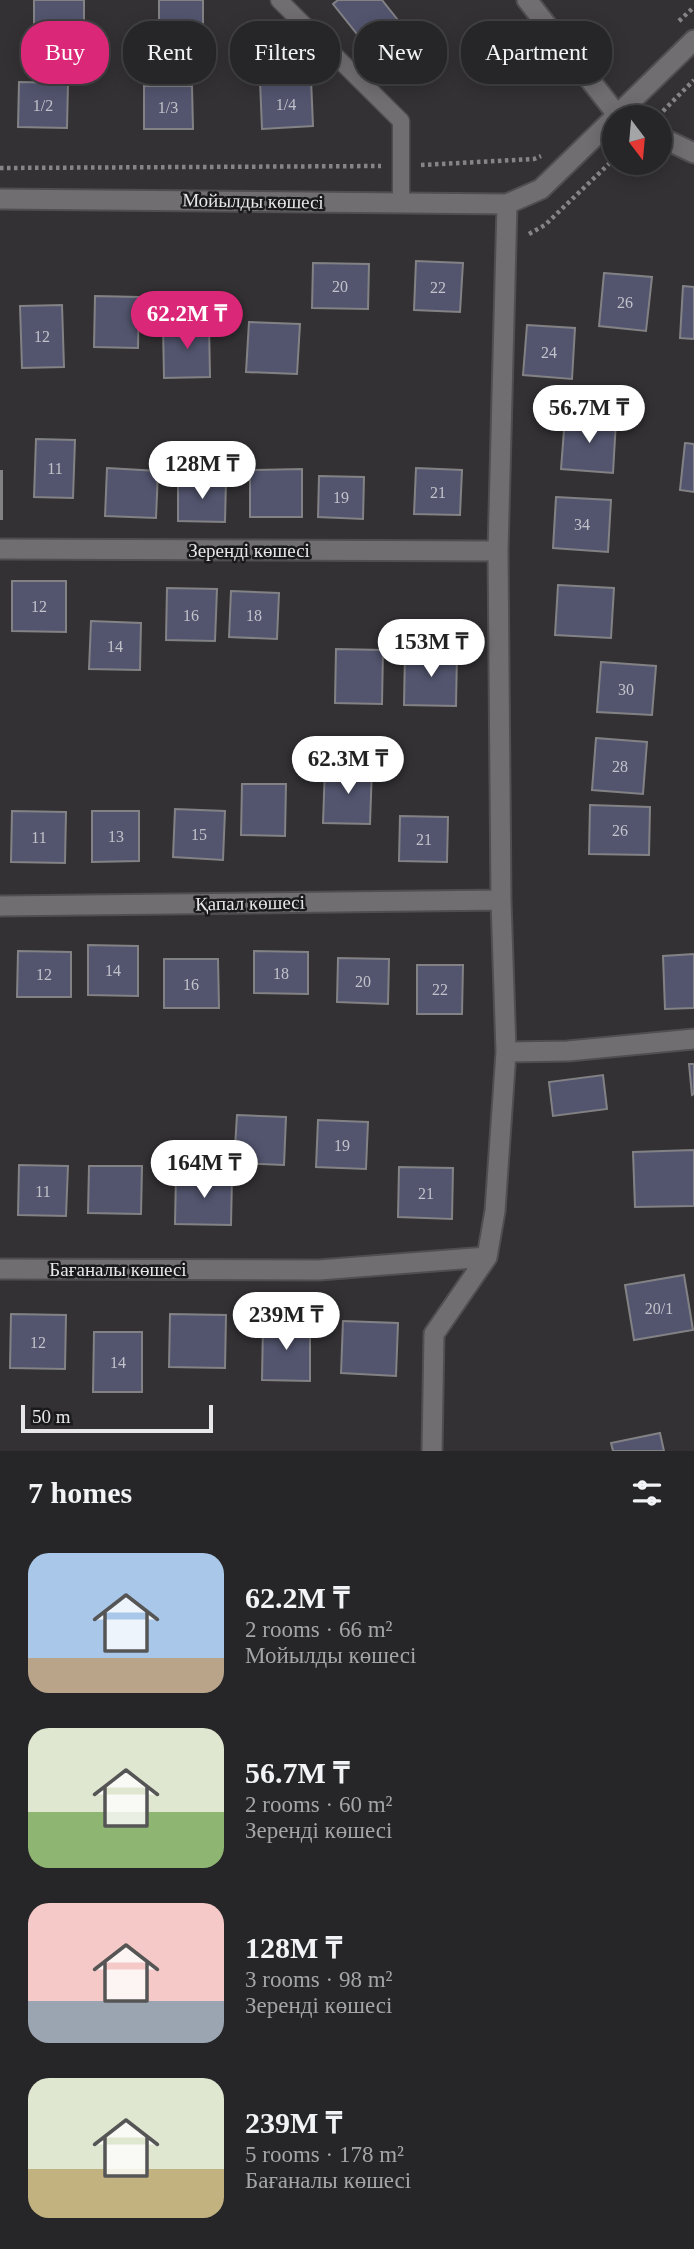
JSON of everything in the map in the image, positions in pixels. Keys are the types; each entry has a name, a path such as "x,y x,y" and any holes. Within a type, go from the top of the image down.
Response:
{"street":[{"path":"527,0 607,105"},
{"path":"628,105 694,40"},
{"path":"432,1451 434,1334 487,1257 495,1211 506,1052 500,900 498,551 507,204 541,189 602,130"},
{"path":"672,142 694,153"},
{"name":"Мойылды көшесі","path":"0,199 507,204"},
{"name":"Зеренді көшесі","path":"0,549 498,551"},
{"name":"Қапал көшесі","path":"0,906 500,900"},
{"path":"506,1052 568,1051 694,1039"},
{"name":"Бағаналы көшесі","path":"0,1269 318,1270 487,1257"}],"lane":[{"path":"279,0 401,121 401,202"}],"path":[{"path":"677,23 694,7"},
{"path":"669,105 694,80"},
{"path":"0,168 401,166 534,159 544,155"},
{"path":"506,238 527,234 545,225 602,170"}],"building":[{"path":"34,0 84,0 84,21 34,21"},
{"path":"159,0 203,0 203,21 159,21"},
{"path":"338,0 382,0 399,21 354,21 354,30 333,4"},
{"path":"19,82 68,84 67,128 18,127"},
{"path":"260,84 311,84 313,126 262,129"},
{"path":"144,86 192,86 193,129 144,129"},
{"path":"416,261 463,263 460,312 414,310"},
{"path":"313,263 369,264 368,309 312,308"},
{"path":"604,273 652,277 646,331 599,326"},
{"path":"683,286 694,287 694,339 680,338"},
{"path":"95,296 139,297 138,348 94,347"},
{"path":"62,305 64,367 22,368 20,306"},
{"path":"249,322 300,324 297,374 246,372"},
{"path":"209,324 210,377 164,378 163,325"},
{"path":"527,325 575,328 572,379 523,375"},
{"path":"565,417 616,421 613,473 561,469"},
{"path":"36,439 75,440 73,498 34,497"},
{"path":"685,443 694,444 694,492 680,490"},
{"path":"107,468 158,471 156,518 105,516"},
{"path":"416,468 462,470 460,515 414,514"},
{"path":"302,469 302,517 250,517 250,470"},
{"path":"2,471 2,519 0,519"},
{"path":"319,476 364,477 363,519 318,517"},
{"path":"178,480 226,480 225,522 178,521"},
{"path":"556,497 611,500 608,552 553,548"},
{"path":"12,581 66,581 66,632 12,631"},
{"path":"558,585 614,588 611,638 555,635"},
{"path":"167,588 217,589 215,641 166,640"},
{"path":"231,591 279,593 277,639 229,637"},
{"path":"91,621 141,623 140,670 89,669"},
{"path":"336,649 383,650 382,704 335,703"},
{"path":"405,652 457,653 456,706 404,705"},
{"path":"601,662 656,666 652,715 597,712"},
{"path":"596,738 647,742 643,794 592,790"},
{"path":"325,767 372,768 370,824 323,823"},
{"path":"242,784 286,784 285,836 241,835"},
{"path":"590,805 650,807 649,855 589,854"},
{"path":"175,809 225,811 223,860 173,857"},
{"path":"12,811 66,812 65,863 11,862"},
{"path":"92,811 139,811 139,861 92,862"},
{"path":"400,816 448,817 447,862 399,861"},
{"path":"88,945 138,946 138,996 88,995"},
{"path":"18,951 71,952 71,997 17,997"},
{"path":"254,951 308,952 308,994 254,993"},
{"path":"694,954 694,1008 665,1009 663,956"},
{"path":"338,958 389,959 388,1004 337,1002"},
{"path":"164,959 218,959 219,1008 164,1008"},
{"path":"417,965 463,965 462,1014 417,1014"},
{"path":"689,1064 694,1064 692,1095"},
{"path":"603,1075 607,1109 553,1116 549,1082"},
{"path":"237,1115 286,1117 284,1165 234,1163"},
{"path":"318,1120 368,1122 366,1169 316,1167"},
{"path":"694,1150 694,1206 635,1207 633,1152"},
{"path":"19,1165 68,1166 66,1216 18,1215"},
{"path":"89,1166 142,1166 141,1214 88,1213"},
{"path":"399,1167 453,1168 452,1219 398,1217"},
{"path":"176,1174 232,1175 231,1225 175,1224"},
{"path":"684,1275 693,1330 634,1340 625,1285"},
{"path":"11,1314 66,1315 65,1369 10,1368"},
{"path":"170,1314 226,1315 225,1368 169,1367"},
{"path":"343,1321 398,1323 396,1376 341,1373"},
{"path":"263,1324 310,1324 310,1381 262,1380"},
{"path":"94,1332 142,1332 142,1392 93,1392"},
{"path":"660,1433 664,1451 613,1451 611,1443"}]}
